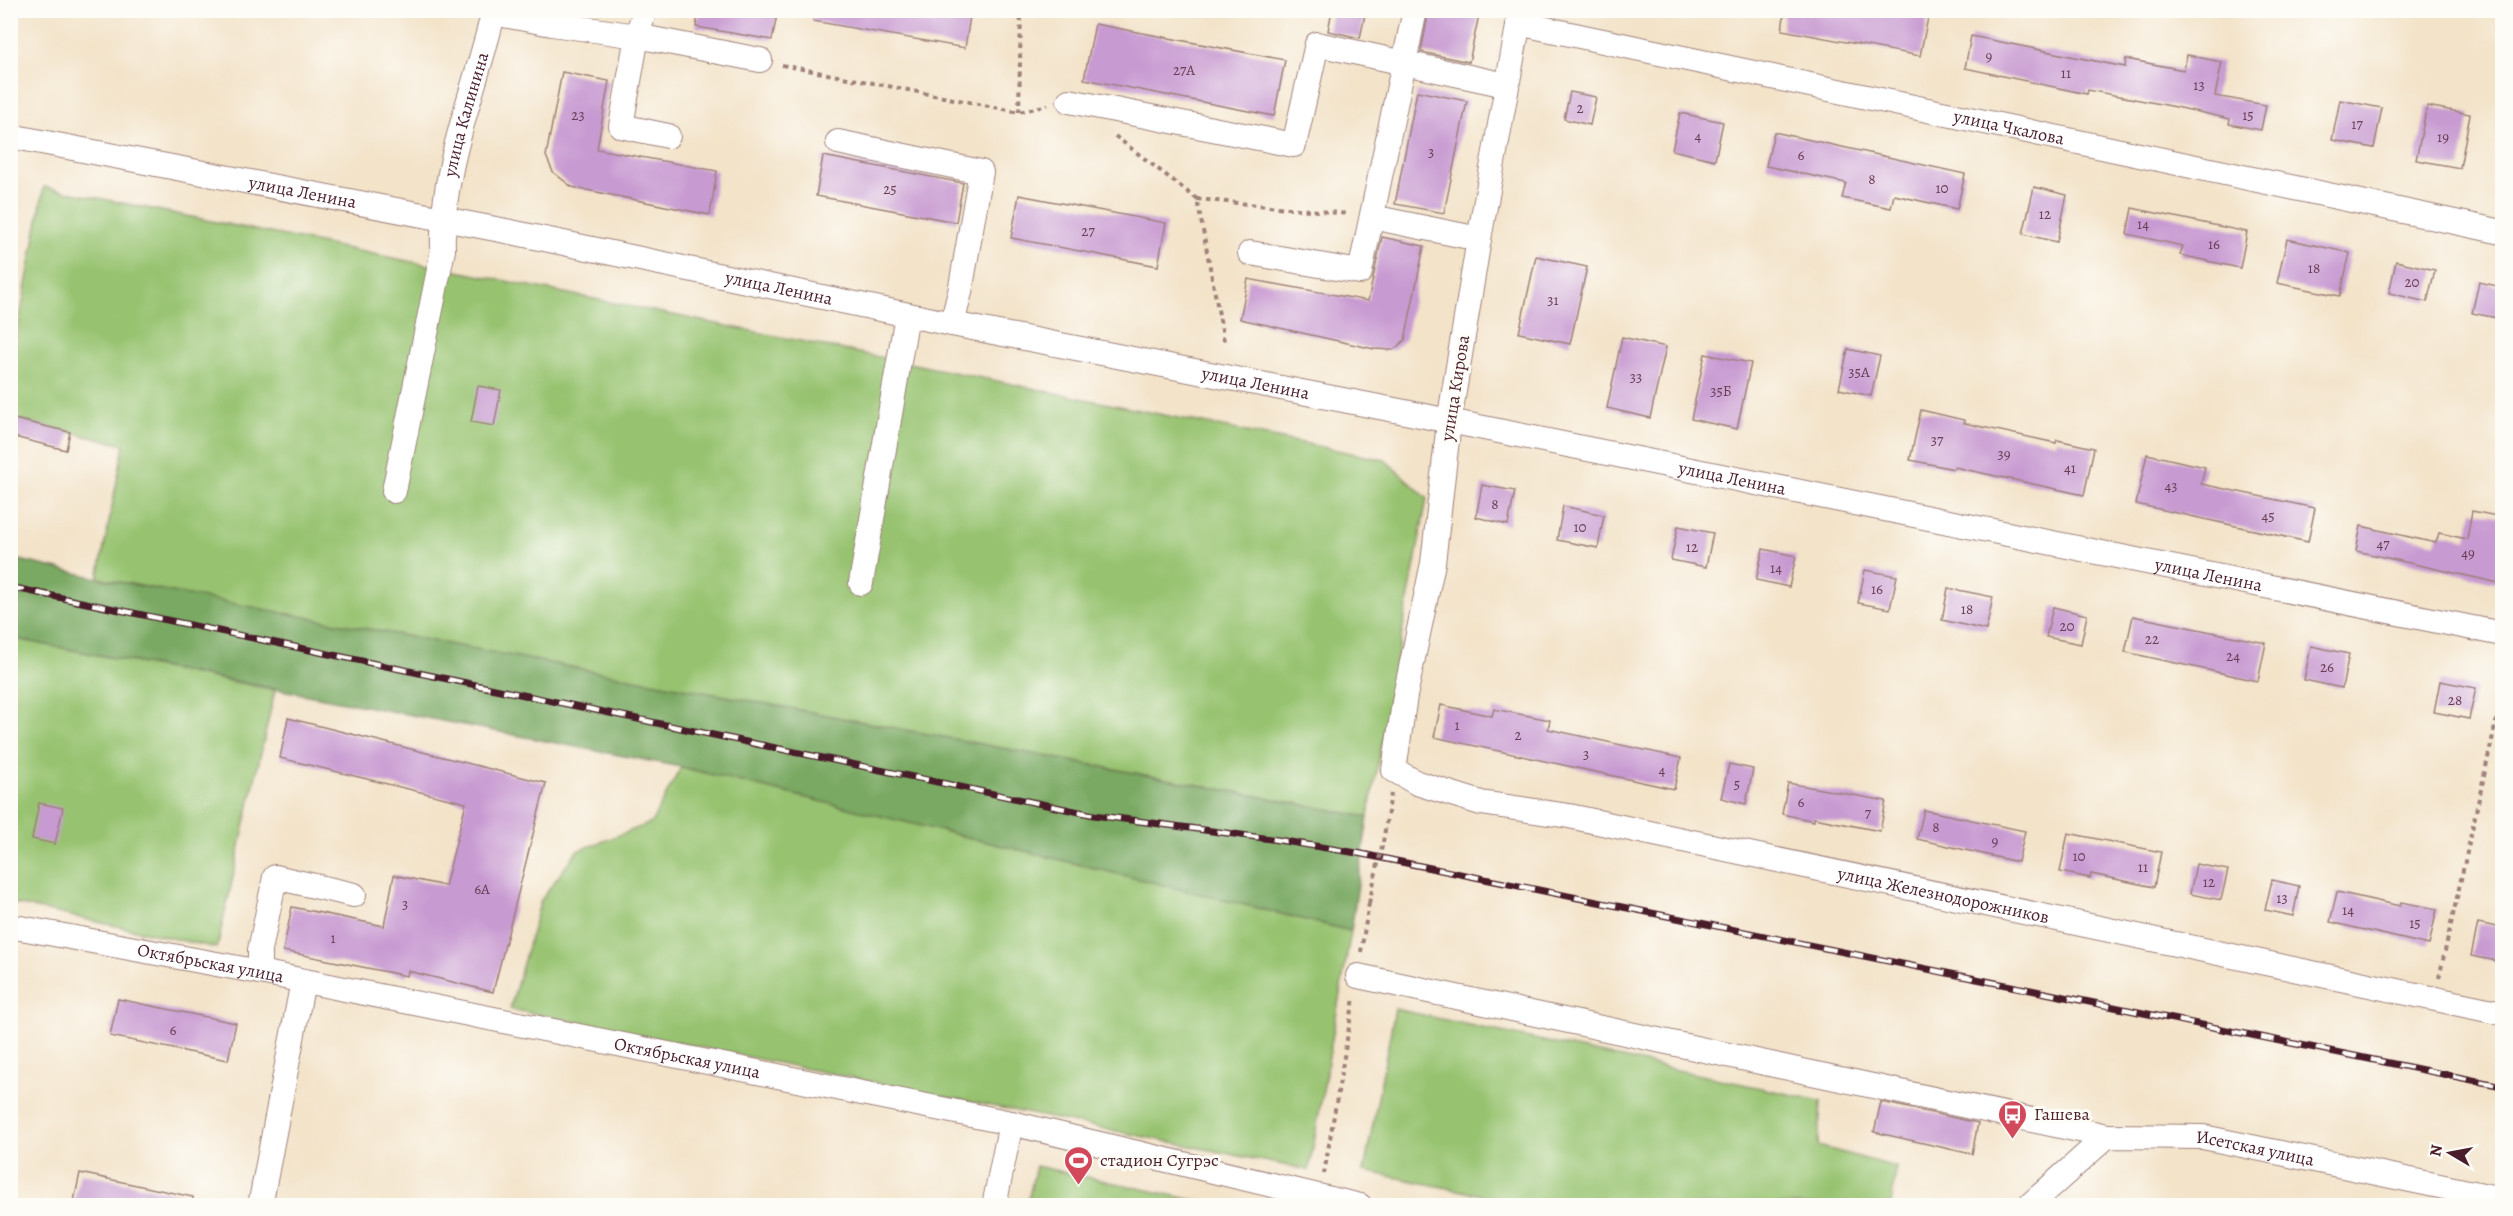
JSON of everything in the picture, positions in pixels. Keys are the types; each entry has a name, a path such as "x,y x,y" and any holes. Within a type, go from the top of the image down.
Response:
{"street":[{"path":"645,10 637,36 621,126 668,136"},
{"path":"1250,253 1360,272 1414,10"},
{"path":"493,12 552,24 637,36 760,60"},
{"name":"улица Калинина","path":"394,491 443,250 442,219 451,169 493,12"},
{"name":"улица Кирова","path":"1393,777 1433,563 1449,422 1519,17"},
{"name":"улица Чкалова","path":"1519,17 2502,232"},
{"path":"1070,101 1294,145 1317,44 1506,85"},
{"name":"улица Ленина","path":"11,138 506,231 907,315 2502,634"},
{"path":"838,142 981,172 960,292 952,324"},
{"path":"1371,217 1479,239"},
{"path":"861,583 907,315"},
{"name":"улица Железнодорожников","path":"1393,777 1394,770 1411,781 1481,803 1569,816 2502,1013"},
{"path":"260,972 260,950 275,877 354,895"},
{"name":"Октябрьская улица","path":"10,926 260,972 1011,1123 1360,1206"},
{"name":"Исетская улица","path":"1358,976 2108,1136 2203,1137 2502,1199"},
{"path":"260,1206 303,981"},
{"path":"994,1206 1011,1123"},
{"path":"2029,1206 2108,1136"}],"path":[{"path":"1019,112 1021,10"},
{"path":"760,60 1019,112 1070,101"},
{"path":"1106,129 1197,199 1371,217"},
{"path":"1197,199 1224,341"},
{"path":"2435,998 2502,695"},
{"path":"1320,1197 1369,903 1383,842 1393,777"}],"green space":[{"path":"44,187 1385,460 1427,498 1368,817 98,578 124,445 11,418 11,367"},
{"path":"11,558 98,578 1368,817 1351,931 681,767 11,638"},
{"path":"11,638 275,690 217,948 11,903"},
{"path":"681,767 1351,931 1309,1170 510,1009 541,900 577,851 651,823"},
{"path":"1395,1009 1821,1101 1818,1146 1896,1167 1891,1205 1530,1205 1364,1171"},
{"name":"стадион Сугрэс","path":"1036,1166 1217,1205 1027,1205"}],"building":[{"path":"699,10 778,10 772,40 696,27"},
{"path":"814,10 971,10 965,48 813,21"},
{"path":"1332,10 1366,10 1360,38 1328,31"},
{"path":"1429,10 1480,10 1469,62 1421,52"},
{"path":"1785,10 1919,10 1929,13 1920,56 1782,30"},
{"path":"1095,24 1285,60 1274,116 1084,79"},
{"path":"1971,36 2125,67 2126,59 2184,70 2187,55 2222,62 2215,96 2266,105 2261,130 2229,124 2230,119 2176,107 2088,90 2087,94 1965,68"},
{"path":"562,72 609,81 597,149 717,171 710,215 572,187 553,172 546,156"},
{"path":"1417,91 1467,101 1444,213 1395,204"},
{"path":"1570,92 1596,97 1590,125 1564,119"},
{"path":"2340,100 2382,108 2374,148 2332,140"},
{"path":"2427,106 2470,114 2460,168 2416,160"},
{"path":"1680,113 1723,122 1715,160 1672,150"},
{"path":"1774,132 1965,174 1957,209 1894,195 1891,208 1842,198 1846,183 1766,166"},
{"path":"823,156 963,183 956,222 816,196"},
{"path":"2034,187 2067,195 2057,242 2023,234"},
{"path":"1019,195 1166,223 1158,266 1011,238"},
{"path":"2132,208 2247,232 2240,268 2180,255 2183,246 2127,234"},
{"path":"1382,237 1424,246 1405,340 1393,350 1374,349 1240,319 1248,279 1368,301"},
{"path":"2287,239 2350,253 2340,296 2277,283"},
{"path":"1536,256 1587,267 1570,344 1519,333"},
{"path":"2396,261 2435,270 2427,302 2389,293"},
{"path":"2479,282 2502,287 2502,319 2472,313"},
{"path":"1622,337 1666,347 1650,418 1607,408"},
{"path":"1848,349 1880,356 1871,396 1839,389"},
{"path":"1705,354 1751,363 1737,429 1691,419"},
{"path":"478,386 501,390 494,426 471,422"},
{"path":"1921,410 1964,420 1964,423 2056,443 2057,440 2094,448 2084,495 1954,467 1954,469 1910,460"},
{"path":"10,418 70,432 66,450 10,436"},
{"path":"2147,454 2205,467 2201,484 2315,508 2308,542 2136,504"},
{"path":"1482,485 1515,491 1508,525 1476,517"},
{"path":"1563,506 1604,515 1598,548 1557,540"},
{"path":"2472,511 2502,517 2502,568 2499,583 2356,551 2361,526 2436,543 2439,533 2467,539"},
{"path":"1678,526 1713,533 1706,567 1671,560"},
{"path":"1763,549 1796,556 1789,587 1756,580"},
{"path":"1865,570 1897,576 1890,609 1858,603"},
{"path":"1948,588 1993,597 1986,630 1942,620"},
{"path":"2053,607 2087,615 2081,644 2046,637"},
{"path":"2133,616 2266,643 2258,681 2125,652"},
{"path":"2311,646 2349,654 2342,688 2304,680"},
{"path":"2440,681 2476,688 2469,719 2434,712"},
{"path":"1441,705 1492,716 1494,709 1550,720 1548,729 1681,758 1674,789 1434,737"},
{"path":"288,718 546,783 493,992 408,971 407,976 283,951 292,907 384,926 394,875 445,886 466,803 280,758"},
{"path":"1729,764 1753,769 1746,804 1721,798"},
{"path":"1788,783 1886,801 1880,831 1782,814"},
{"path":"39,803 63,808 55,844 32,839"},
{"path":"1924,810 2025,831 2018,862 1917,839"},
{"path":"2068,833 2161,852 2154,887 2091,874 2090,878 2060,872"},
{"path":"2196,864 2228,870 2221,900 2190,894"},
{"path":"2272,880 2299,886 2293,916 2265,910"},
{"path":"2337,892 2400,906 2401,902 2437,909 2429,945 2330,922"},
{"path":"2478,923 2502,928 2502,962 2471,956"},
{"path":"118,999 236,1023 228,1060 110,1036"},
{"path":"1881,1102 1978,1123 1972,1154 1874,1132"},
{"path":"80,1173 193,1197 192,1206 73,1206"}],"railway":[{"path":"10,587 1094,815 1357,853 2502,1086"}],"place":[{"name":"Гашева","path":"2013,1140"},
{"name":"стадион Сугрэс","path":"1079,1186"}]}
